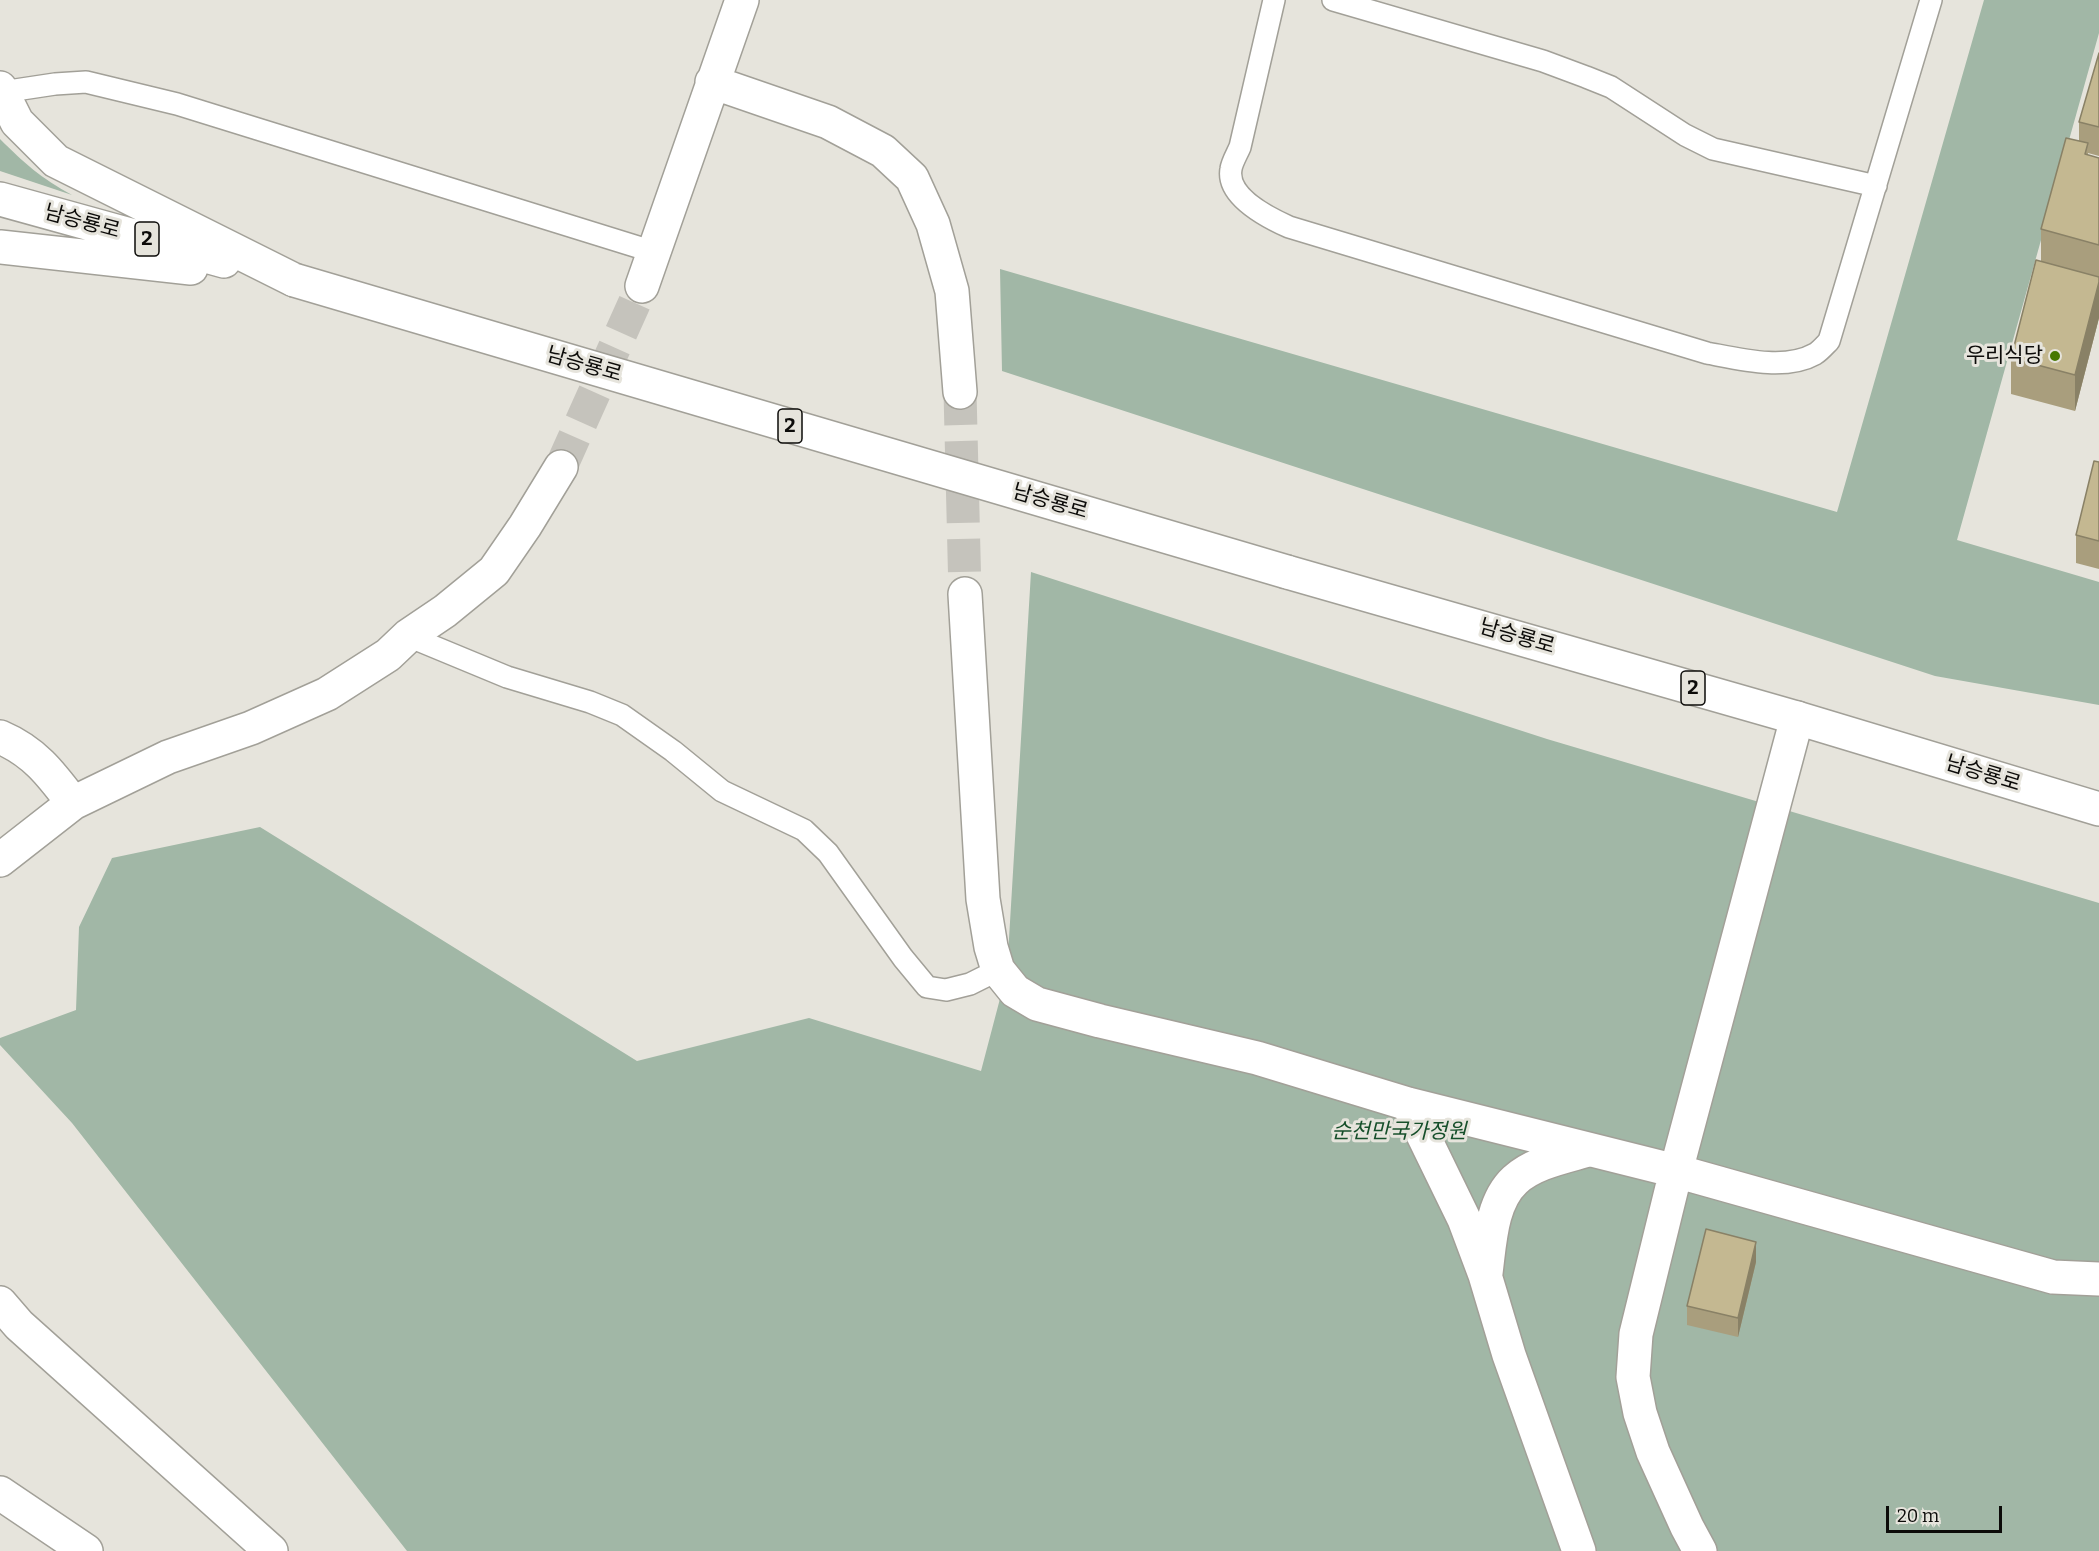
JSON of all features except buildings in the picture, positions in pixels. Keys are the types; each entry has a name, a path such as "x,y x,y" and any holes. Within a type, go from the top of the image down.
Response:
{"street":[{"path":"642,286 742,0"},
{"path":"712,82 828,122 883,152 912,178 933,224 952,291 960,392"},
{"path":"1,90 17,122 56,161 294,280"},
{"name":"남승룡로","path":"0,199 294,280 1287,572 1797,717 2099,809"},
{"path":"0,247 294,280"},
{"path":"0,860 73,803 168,757 251,728 327,694 388,655 408,636 445,611 494,570 525,526 561,467"},
{"path":"964,594 983,899 991,947 998,970 1015,991 1037,1004 1257,1058 1408,1104 1676,1171 2053,1277 2099,1279"},
{"path":"1693,1539 1653,1452 1640,1413 1633,1377 1636,1334 1676,1171 1797,717"},
{"path":"0,737 16,744 47,768 73,803"},
{"path":"1408,1104 1464,1219 1579,1551"},
{"path":"1485,1275 1493,1223 1500,1201 1514,1181 1533,1168 1588,1150"},
{"path":"0,1303 19,1324 271,1551"},
{"path":"0,1493 86,1551"}],"lane":[{"path":"1274,0 1240,147 1231,169 1232,180 1242,198 1265,216 1288,228 1707,352 1760,363 1798,361 1817,353 1829,341 1931,0"},
{"path":"1334,0 1543,60 1611,87 1684,135 1713,149 1876,186"},
{"path":"1,90 86,82 177,104 654,252"},
{"path":"408,636 507,677 590,702 622,715 673,751 722,791 804,830 828,853 903,958 927,987 946,990 970,984 998,970"}],"green space":[{"path":"1984,0 2099,0 2099,33 1957,540 2099,582 2099,705 1935,676 1002,371 1000,269 1837,512"},
{"path":"0,139 33,170 72,195 0,171"},
{"name":"순천만국가정원","path":"1031,572 1547,739 2099,903 2099,1551 407,1551 72,1123 0,1045 0,1038 76,1010 79,927 112,858 260,827 637,1061 809,1018 981,1071 1007,972"}],"tunnel":[{"path":"561,467 642,286"},
{"path":"960,392 965,594"}],"place":[{"name":"우리식당","path":"2055,356"}]}
